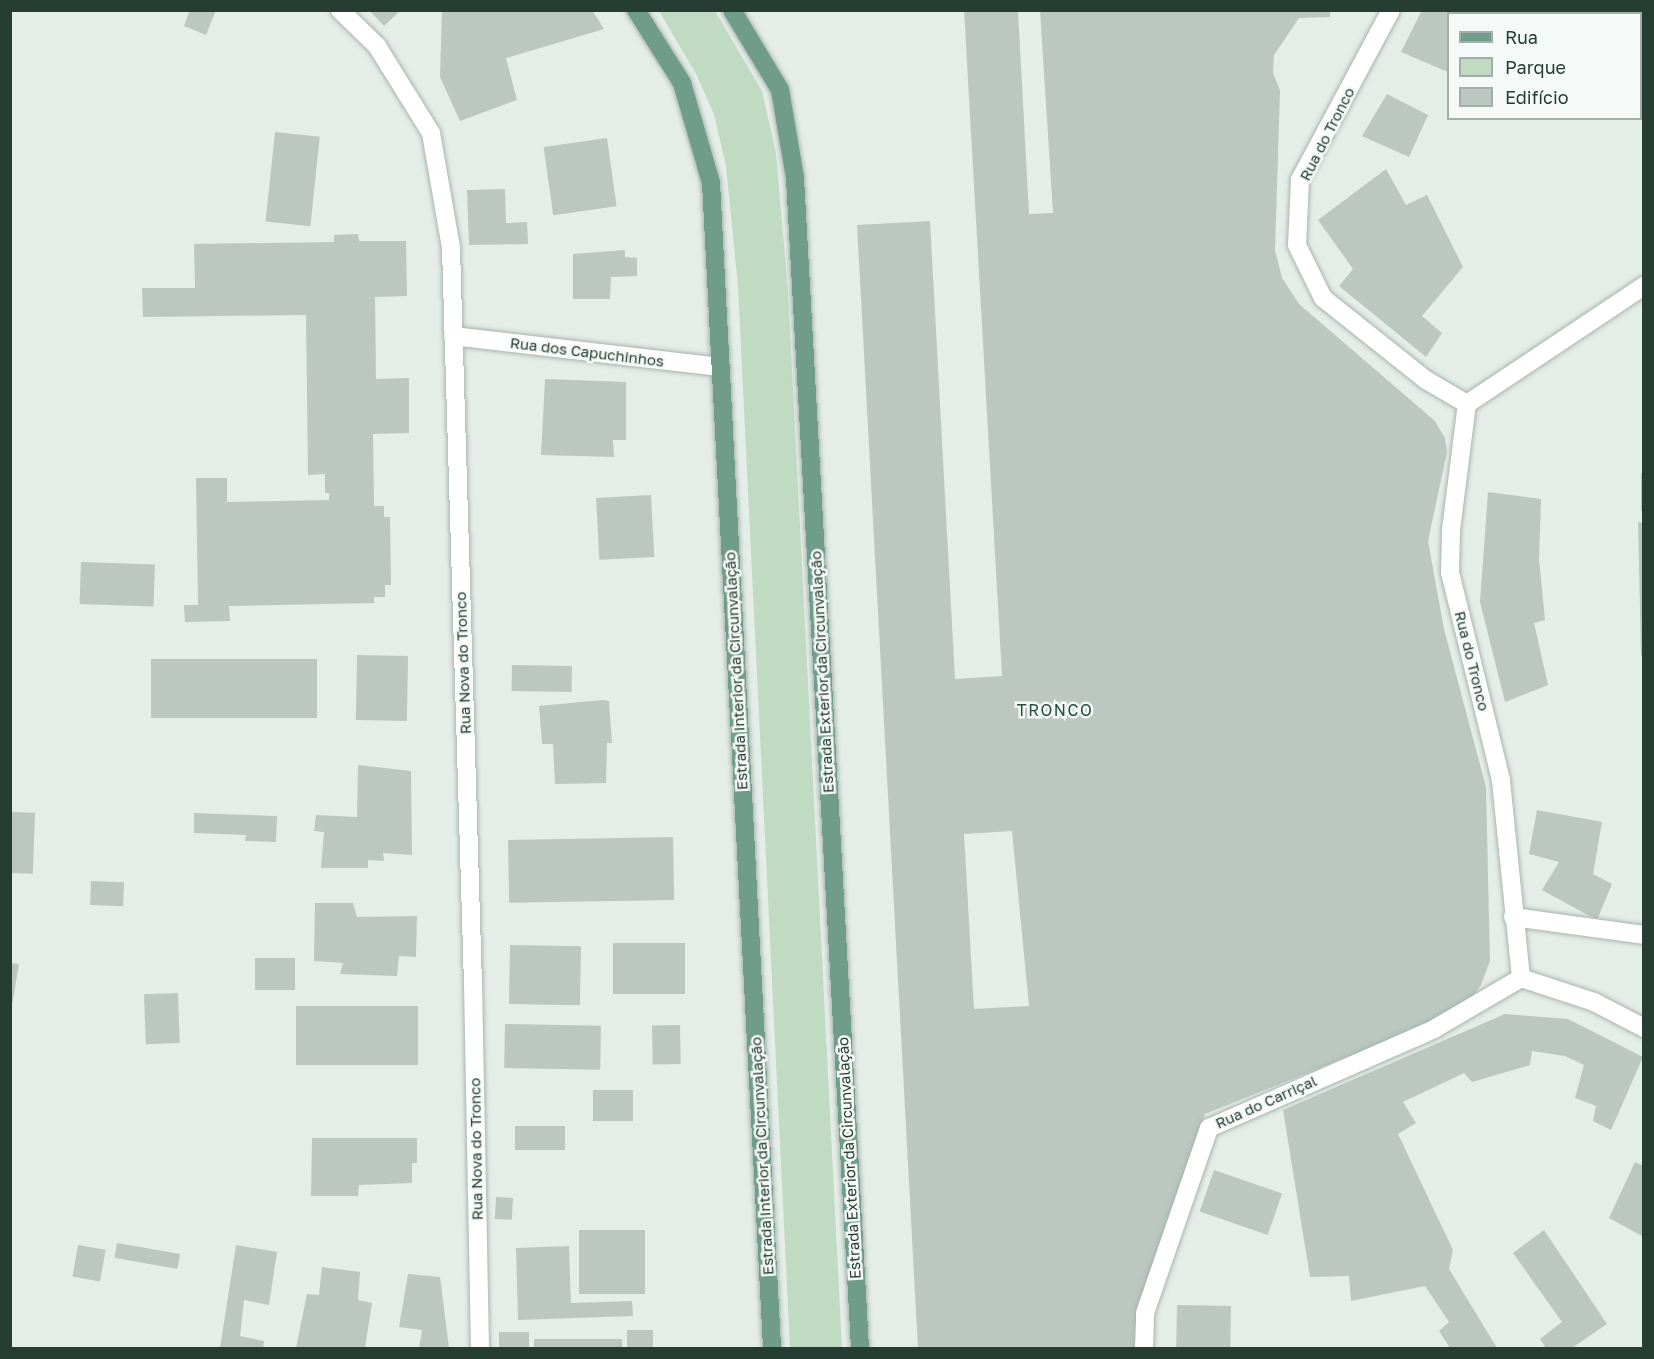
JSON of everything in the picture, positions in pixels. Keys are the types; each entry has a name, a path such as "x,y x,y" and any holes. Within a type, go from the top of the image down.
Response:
{"main road":[{"name":"Estrada Interior da Circunvalação","path":"636,10 682,82 711,183 772,1348"},
{"name":"Estrada Exterior da Circunvalação","path":"732,10 780,90 795,178 860,1348"}],"street":[{"name":"Rua Nova do Tronco","path":"340,10 377,46 430,133 449,238 473,971 480,1348"},
{"name":"Rua do Tronco","path":"1391,10 1300,180 1297,245 1323,298 1426,381 1467,404 1451,530 1450,572 1501,780 1513,917 1521,978"},
{"path":"1467,404 1644,286"},
{"name":"Rua dos Capuchinhos","path":"453,336 720,367"},
{"path":"1513,917 1644,934"},
{"path":"1521,978 1594,1002 1644,1028"},
{"name":"Rua do Carriçal","path":"1144,1348 1145,1313 1209,1128 1434,1029 1521,978"}],"green space":[{"path":"659,11 715,11 762,91 776,153 788,292 842,1348 790,1348 738,287 726,166 714,114 696,74"}],"building":[{"path":"190,10 216,10 206,35 184,26"},
{"path":"369,10 401,10 384,26"},
{"path":"442,10 592,10 604,29 506,58 517,100 460,121 440,77"},
{"path":"964,10 1018,10 1029,214 1053,213 1040,10 1330,10 1330,17 1299,18 1274,55 1273,73 1280,90 1275,250 1282,278 1299,304 1435,421 1445,438 1447,452 1428,541 1444,629 1486,787 1490,961 1481,985 1469,1001 1449,1016 1205,1114 1137,1312 1136,1348 918,1348 857,225 930,221 955,679 1002,676","holes":["1012,831 1029,1006 974,1009 964,834"]},
{"path":"1422,10 1457,10 1447,12 1447,72 1401,52"},
{"path":"1387,94 1428,115 1409,157 1362,136"},
{"path":"275,132 320,137 310,226 266,222"},
{"path":"607,138 617,206 553,215 544,147"},
{"path":"1386,169 1406,205 1427,195 1463,267 1422,316 1442,333 1426,357 1339,286 1353,269 1318,220"},
{"path":"505,189 506,223 527,222 528,244 469,245 467,190"},
{"path":"358,234 359,241 406,241 407,296 375,297 376,379 409,378 409,433 373,434 374,506 384,506 384,517 390,517 391,585 385,585 385,597 374,597 374,603 229,606 230,621 185,622 184,605 198,605 196,478 227,478 227,502 329,500 329,493 325,493 325,474 308,475 306,315 143,317 142,288 195,288 194,244 334,242 334,235"},
{"path":"625,250 625,257 637,258 637,276 611,277 610,299 573,299 573,254"},
{"path":"545,379 626,382 626,440 613,440 614,457 541,455"},
{"path":"1641,473 1644,473 1644,511 1641,511"},
{"path":"1488,492 1541,499 1539,559 1545,620 1534,623 1548,685 1505,702 1480,602"},
{"path":"651,495 654,557 599,560 596,498"},
{"path":"1638,522 1644,523 1644,656 1641,656"},
{"path":"81,562 155,565 153,607 80,604"},
{"path":"357,655 408,656 407,721 356,720"},
{"path":"151,659 317,659 317,718 151,718"},
{"path":"512,665 572,666 572,692 512,691"},
{"path":"609,701 612,743 607,743 606,783 555,784 553,744 542,744 539,706"},
{"path":"358,765 411,771 412,855 383,853 384,861 368,860 368,868 321,868 324,832 314,831 316,815 357,817"},
{"path":"1537,810 1602,822 1593,874 1612,884 1597,920 1542,890 1559,862 1529,854"},
{"path":"10,812 35,813 33,874 10,873"},
{"path":"194,813 277,816 276,842 245,841 246,835 194,833"},
{"path":"673,837 674,900 509,903 508,840"},
{"path":"91,881 124,882 123,906 90,905"},
{"path":"315,903 353,903 357,917 417,916 416,957 399,956 397,976 340,974 343,963 314,961"},
{"path":"613,943 685,943 685,994 613,994"},
{"path":"510,945 581,946 580,1005 509,1004"},
{"path":"255,958 295,958 295,990 255,990"},
{"path":"10,963 19,964 12,1005 10,1005"},
{"path":"178,993 180,1043 146,1044 144,994"},
{"path":"296,1006 418,1006 418,1065 296,1065"},
{"path":"1505,1014 1568,1019 1643,1057 1611,1130 1593,1121 1596,1106 1575,1098 1584,1065 1565,1056 1532,1051 1530,1065 1472,1082 1464,1073 1403,1102 1416,1123 1398,1134 1453,1250 1449,1269 1497,1348 1450,1348 1439,1331 1449,1322 1425,1286 1351,1301 1349,1276 1310,1277 1283,1110"},
{"path":"505,1024 601,1026 600,1070 504,1068"},
{"path":"652,1025 680,1025 681,1064 653,1064"},
{"path":"593,1090 633,1090 633,1121 593,1121"},
{"path":"515,1126 565,1126 565,1150 515,1150"},
{"path":"312,1138 417,1138 417,1163 412,1163 412,1183 359,1185 358,1196 311,1196"},
{"path":"1635,1162 1644,1166 1642,1236 1609,1218"},
{"path":"1214,1170 1282,1193 1268,1235 1200,1212"},
{"path":"496,1197 513,1198 512,1220 495,1219"},
{"path":"579,1230 645,1230 645,1294 579,1294"},
{"path":"1544,1230 1607,1324 1572,1348 1546,1348 1540,1339 1562,1322 1513,1253"},
{"path":"117,1243 180,1254 177,1269 114,1258"},
{"path":"78,1245 106,1250 100,1281 72,1277"},
{"path":"236,1245 277,1252 269,1305 244,1300 240,1336 264,1341 263,1348 220,1348"},
{"path":"569,1246 571,1303 632,1301 633,1316 518,1320 516,1248"},
{"path":"322,1267 360,1272 358,1300 372,1303 365,1348 296,1348 307,1294 319,1295"},
{"path":"408,1274 440,1277 449,1348 419,1348 422,1330 399,1327"},
{"path":"1177,1305 1231,1306 1230,1348 1176,1347"},
{"path":"627,1330 653,1330 653,1348 627,1348"},
{"path":"499,1332 529,1332 529,1348 499,1348"},
{"path":"534,1339 622,1339 622,1348 534,1348"}],"district":[{"name":"TRONCO","path":"1055,710"}]}
